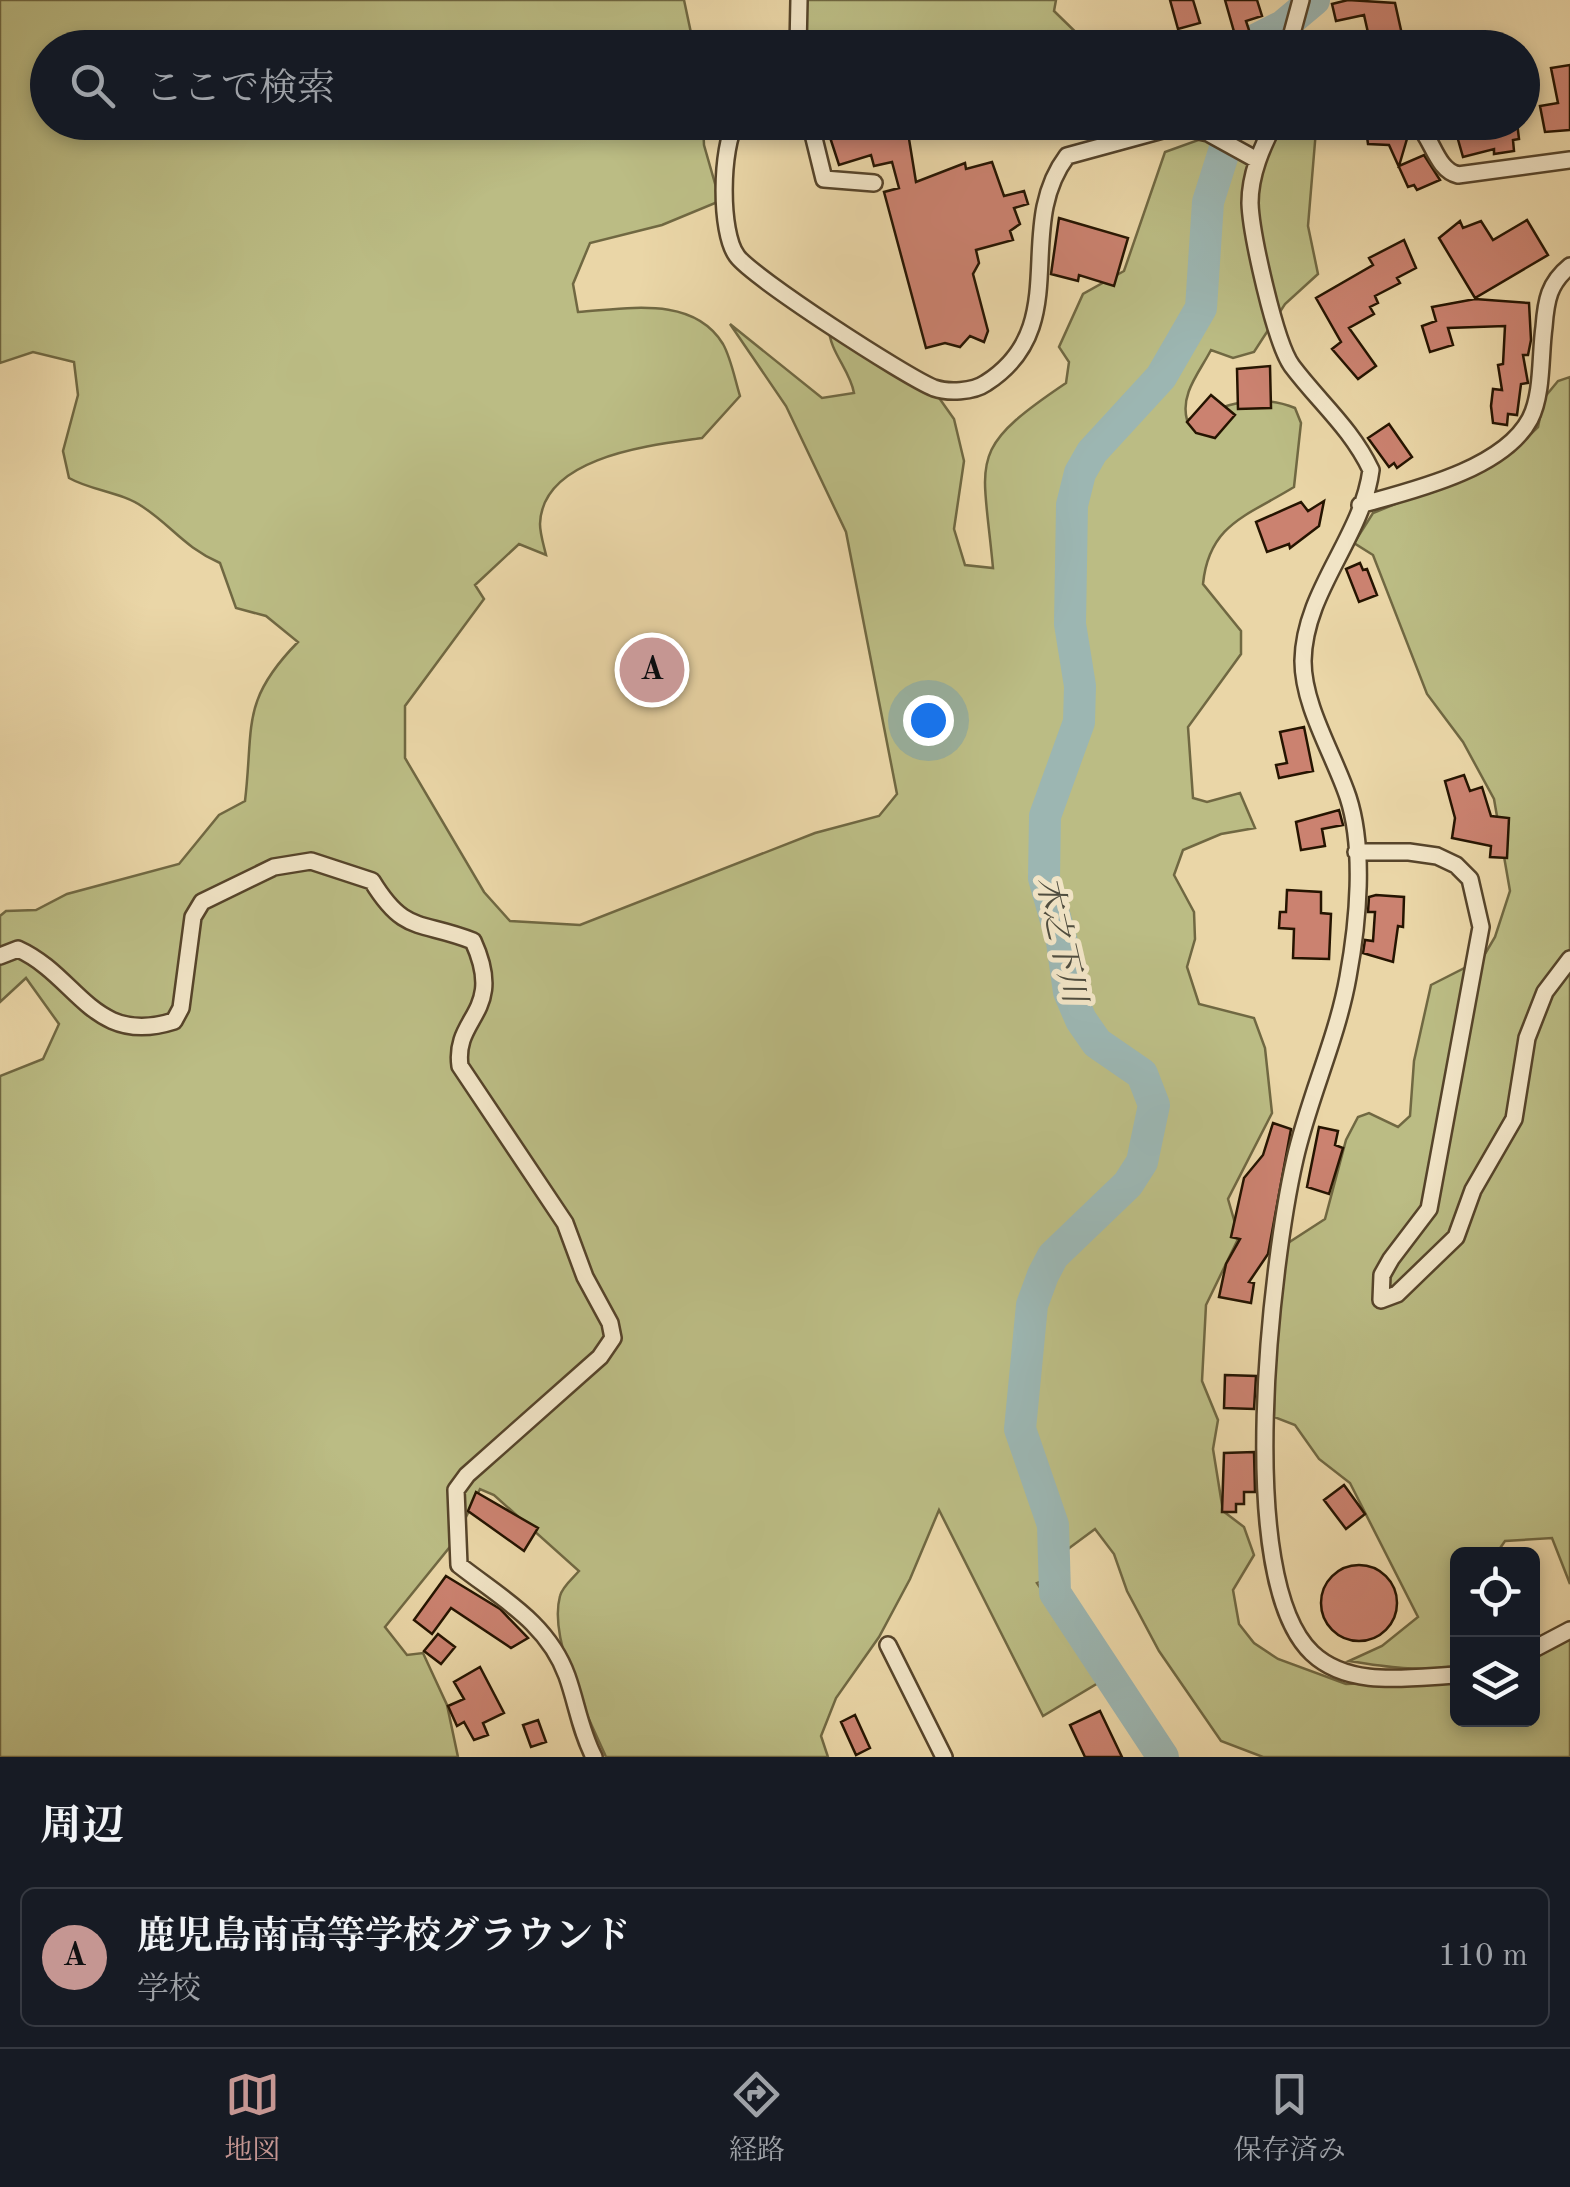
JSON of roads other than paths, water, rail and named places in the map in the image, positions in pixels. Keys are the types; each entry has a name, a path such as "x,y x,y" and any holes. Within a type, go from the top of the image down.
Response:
{"street":[{"path":"799,30 800,0"},
{"path":"1293,30 1301,0"},
{"path":"727,140 726,231 737,256 901,370 936,389 960,391 984,385 1020,355 1030,340 1038,305 1045,212 1059,167 1067,156 1082,148 1117,140"},
{"path":"814,140 824,179 874,183"},
{"path":"1221,140 1254,158"},
{"path":"1264,140 1254,158 1250,204 1276,328 1290,364 1332,409 1371,470 1360,505 1310,614 1303,667 1348,799 1356,852 1348,978 1294,1163 1268,1318 1271,1538 1294,1630 1313,1654 1342,1672 1367,1677 1450,1675"},
{"path":"1430,140 1443,166 1458,175 1570,160"},
{"path":"1360,505 1436,483 1503,449 1520,432 1535,404 1546,300 1553,281 1570,266"},
{"path":"1356,852 1423,854 1456,865 1470,880 1480,927 1429,1209 1390,1259 1382,1275 1381,1300 1398,1294 1456,1237 1473,1190 1514,1118 1527,1038 1545,992 1570,959"},
{"path":"0,956 18,949 33,956 94,1013 118,1024 155,1027 174,1021 181,1008 194,916 202,902 274,867 311,861 372,881 391,912 417,926 473,941 485,982 482,1007 458,1050 460,1066 564,1223 584,1277 610,1323 612,1338 588,1368 467,1475 456,1490 460,1565 544,1632 567,1676 576,1720 594,1757"},
{"path":"1540,1646 1570,1630"},
{"path":"888,1645 944,1757"}],"waterway":[{"name":"木之下川","path":"1275,30 1314,0"},
{"name":"木之下川","path":"1163,1757 1055,1593 1053,1525 1020,1429 1032,1305 1043,1275 1053,1256 1128,1184 1142,1162 1154,1105 1142,1074 1097,1043 1081,1020 1069,992 1062,942 1044,878 1045,816 1079,722 1080,686 1070,624 1072,505 1080,473 1092,452 1161,377 1201,308 1208,202 1224,140"}],"place":[{"name":"鹿児島南高等学校グラウンド","path":"652,670"}]}
